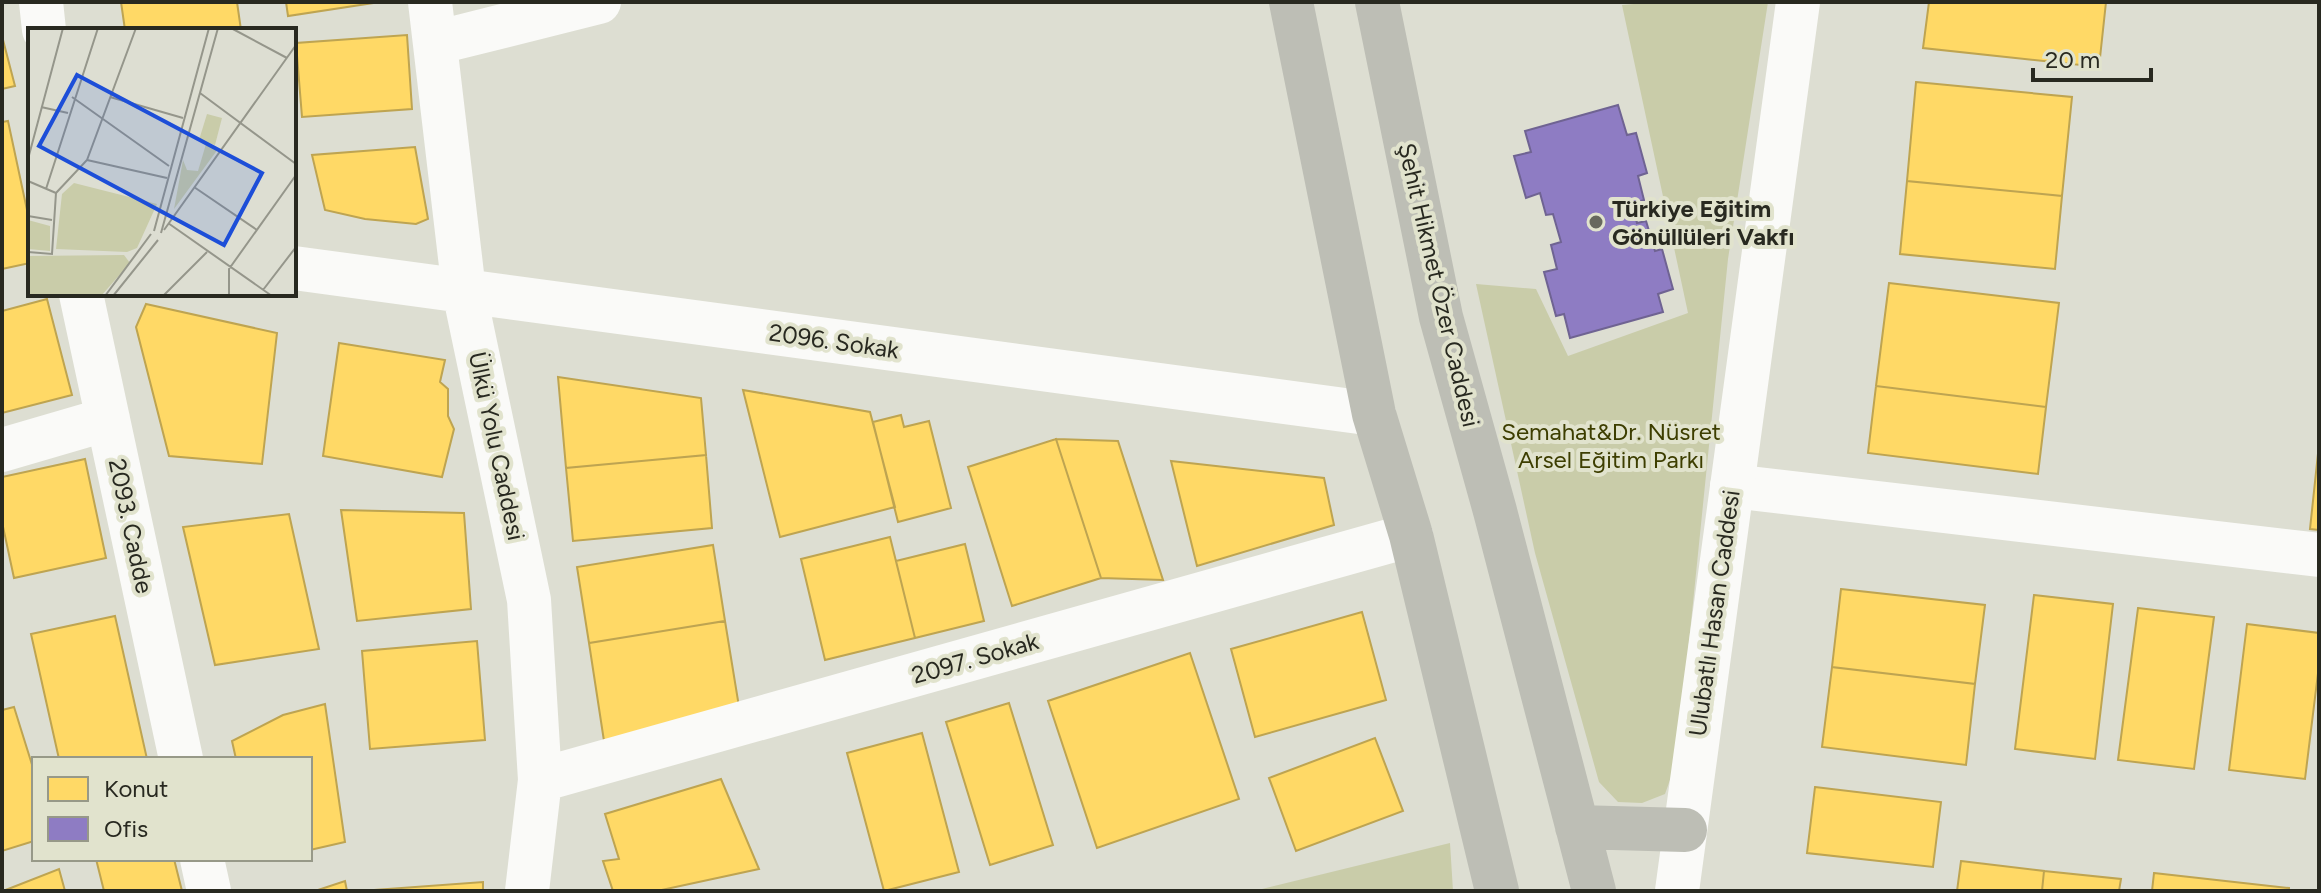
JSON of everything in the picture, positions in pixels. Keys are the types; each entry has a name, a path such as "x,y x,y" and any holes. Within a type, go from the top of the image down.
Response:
{"main road":[{"path":"1291,2 1374,414 1411,535 1497,891"},
{"name":"Şehit Hikmet Özer Caddesi","path":"1377,2 1441,317 1594,891"},
{"path":"1577,827 1685,830"}],"street":[{"path":"41,2 44,28"},
{"path":"432,22 599,2"},
{"name":"Ulubatlı Hasan Caddesi","path":"1677,891 1798,2"},
{"name":"Ülkü Yolu Caddesi","path":"432,22 464,291 529,600 540,780 527,891"},
{"name":"2096. Sokak","path":"296,268 1374,414"},
{"name":"2093. Cadde","path":"81,296 181,757"},
{"path":"2,450 108,419"},
{"path":"1732,486 2319,555"},
{"name":"2097. Sokak","path":"540,780 1411,535"},
{"path":"202,861 209,891"}],"green space":[{"name":"Semahat&Dr. Nüsret Arsel Eğitim Parkı","path":"1768,2 1728,259 1677,760 1665,794 1642,803 1618,802 1599,782 1535,553 1476,284 1536,289 1568,356 1688,313 1622,5"},
{"path":"1450,843 1453,891 1254,891"}],"building: Konut":[{"path":"121,2 237,2 241,28 125,28"},
{"path":"286,2 380,2 288,16"},
{"path":"1929,2 2106,2 2099,67 1923,48"},
{"path":"407,35 412,109 302,117 296,43"},
{"path":"2,36 15,86 2,89"},
{"path":"1916,82 2072,97 2062,196 1907,181"},
{"path":"8,121 28,215 28,263 2,269 2,122"},
{"path":"415,147 428,219 416,224 365,219 325,210 312,155"},
{"path":"1907,181 2062,196 2055,269 1900,254"},
{"path":"1889,283 2059,303 2046,407 1876,386"},
{"path":"47,299 72,395 2,413 2,311"},
{"path":"146,304 277,333 262,464 169,456 136,327"},
{"path":"339,343 445,360 440,382 448,389 448,416 454,429 442,477 323,456"},
{"path":"558,377 701,398 706,455 566,468"},
{"path":"1876,386 2046,407 2038,474 1868,453"},
{"path":"743,390 870,412 895,507 780,537"},
{"path":"901,415 904,427 929,421 951,508 898,522 873,422"},
{"path":"1056,439 1118,441 1163,580 1101,578"},
{"path":"1056,439 1101,578 1012,606 968,467"},
{"path":"2319,444 2319,530 2310,529"},
{"path":"706,455 712,528 573,541 566,468"},
{"path":"85,459 106,558 14,578 2,522 2,477"},
{"path":"1171,461 1324,478 1334,525 1197,566"},
{"path":"341,510 464,513 471,609 357,621"},
{"path":"289,514 319,649 215,665 183,527"},
{"path":"890,537 915,638 825,660 801,559"},
{"path":"965,544 984,621 915,638 896,561"},
{"path":"713,545 725,621 589,643 577,567"},
{"path":"1841,589 1985,605 1975,684 1832,667"},
{"path":"2034,595 2113,604 2095,759 2015,749"},
{"path":"2138,608 2214,617 2194,769 2118,760"},
{"path":"1362,612 1386,700 1255,737 1231,649"},
{"path":"115,616 147,757 59,757 31,634"},
{"path":"725,621 741,719 604,741 589,643"},
{"path":"2247,624 2319,633 2319,665 2305,779 2229,770"},
{"path":"477,641 485,740 370,749 362,651"},
{"path":"1190,653 1239,799 1097,848 1048,701"},
{"path":"1832,667 1975,684 1966,765 1822,747"},
{"path":"1009,703 1053,845 990,865 946,722"},
{"path":"325,704 345,842 312,850 312,757 236,757 232,741 283,715"},
{"path":"14,707 32,765 32,842 2,851 2,710"},
{"path":"922,733 959,872 884,891 847,753"},
{"path":"1375,738 1403,811 1296,851 1269,778"},
{"path":"721,779 759,869 657,891 613,891 603,861 619,859 605,814"},
{"path":"1815,787 1941,802 1933,867 1807,853"},
{"path":"96,861 174,861 182,891 104,891"},
{"path":"1961,861 2044,871 2042,891 1957,891"},
{"path":"59,869 65,891 3,891"},
{"path":"2044,871 2121,879 2119,891 2042,891"},
{"path":"2154,873 2289,888 2289,891 2152,891"},
{"path":"345,881 347,891 315,891"},
{"path":"483,882 483,891 374,890"}],"building: Ofis":[{"name":"Türkiye Eğitim Gönüllüleri Vakfı","path":"1618,105 1627,135 1636,133 1647,173 1638,176 1644,200 1632,204 1637,223 1646,221 1655,251 1662,249 1673,289 1658,294 1663,312 1570,338 1564,314 1556,316 1544,272 1557,269 1551,245 1561,242 1553,214 1546,215 1540,193 1526,198 1514,156 1531,152 1525,131"}],"place":[{"name":"Türkiye Eğitim Gönüllüleri Vakfı","path":"1596,222"}]}
